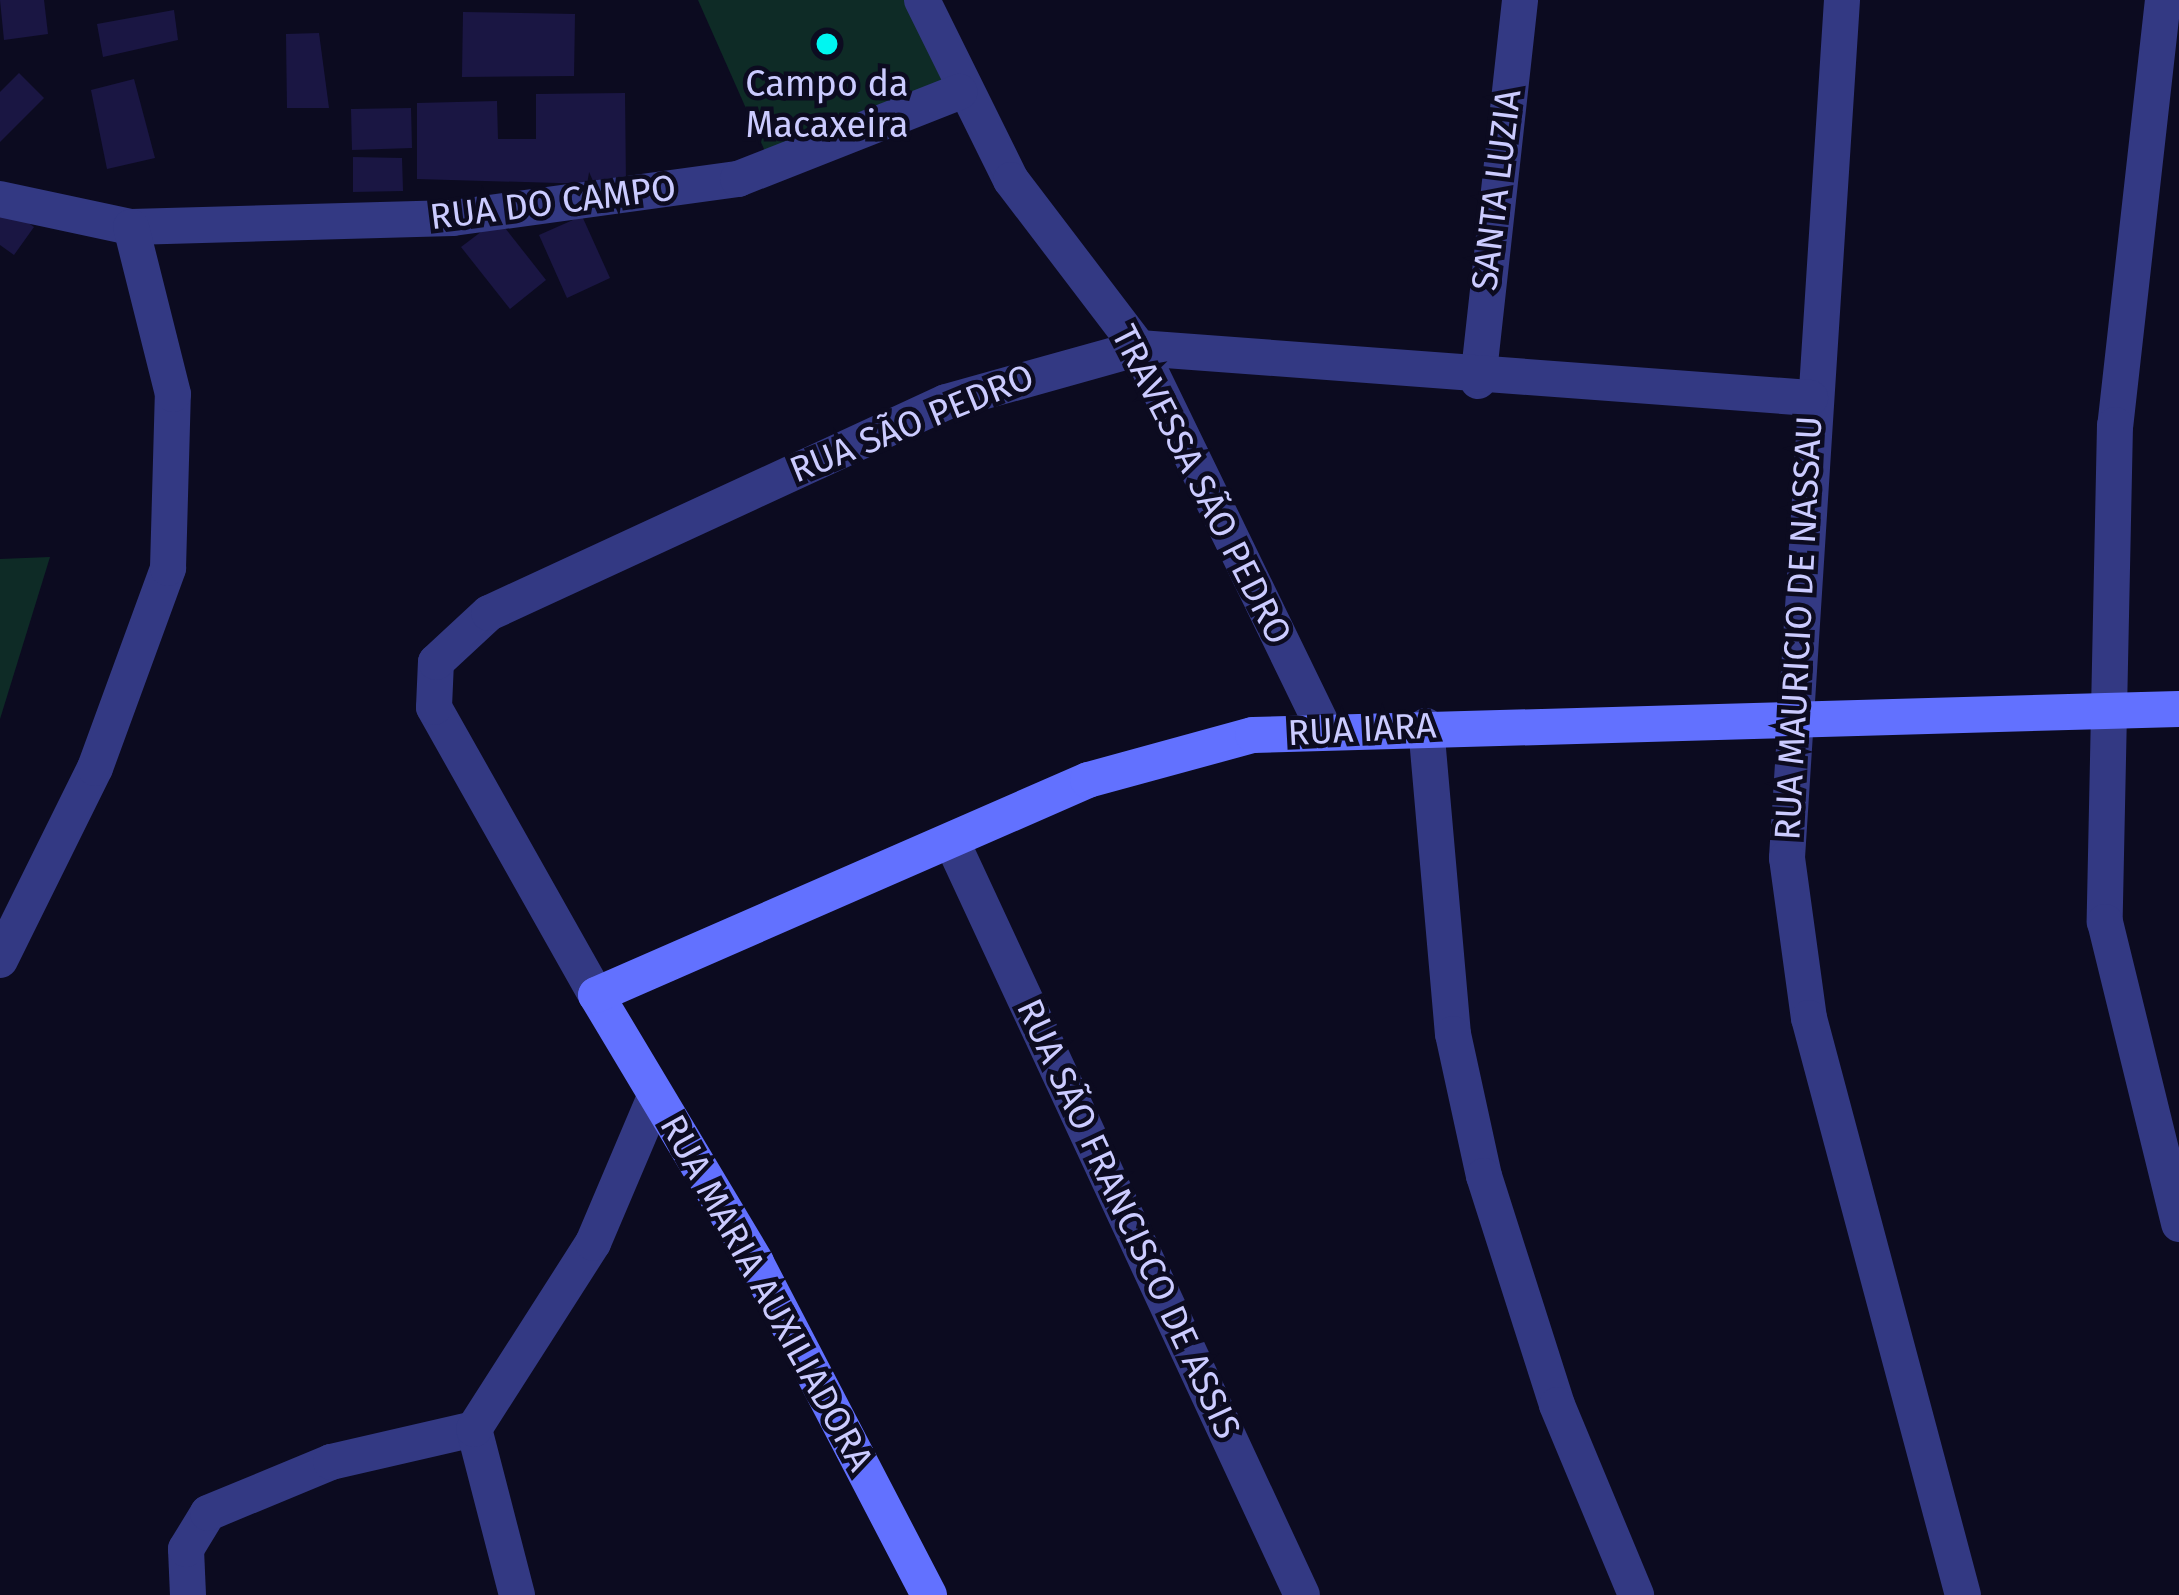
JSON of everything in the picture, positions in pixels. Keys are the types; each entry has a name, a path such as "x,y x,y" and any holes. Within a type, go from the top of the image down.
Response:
{"street":[{"name":"TRAVESSA SÃO PEDRO","path":"922,0 959,92 1139,348 1324,729"},
{"name":"SANTA LUZIA","path":"1478,381 1520,0"},
{"name":"RUA MAURICIO DE NASSAU","path":"1842,0 1810,398 1790,712 1787,858 1809,1018 1963,1595"},
{"path":"2163,0 2115,425 2105,711 2105,922 2179,1224"},
{"name":"RUA DO CAMPO","path":"0,199 130,226 453,218 683,189 795,160 959,92"},
{"path":"0,960 95,768 168,568 172,394 130,226"},
{"name":"RUA SÃO PEDRO","path":"596,994 434,707 436,662 452,638 946,402 1139,348 1478,381 1810,398"},
{"name":"RUA IARA","path":"596,994 1189,748 1324,729 1790,712 2179,709"},
{"path":"1426,727 1454,1034 1484,1176 1625,1592"},
{"name":"RUA SÃO FRANCISCO DE ASSIS","path":"953,844 1302,1595"},
{"name":"RUA MARIA AUXILIADORA","path":"596,994 756,1262 929,1595"},
{"path":"187,1591 186,1549 208,1513 331,1462 474,1429 593,1243 656,1097"},
{"path":"474,1429 517,1595"}],"green space":[{"name":"Campo da Macaxeira","path":"698,0 919,0 953,88 772,167"},
{"path":"50,557 0,719 0,559"}],"building":[{"path":"0,0 44,0 48,34 4,40"},
{"path":"174,10 178,40 103,57 97,24"},
{"path":"463,12 575,14 574,76 462,77"},
{"path":"319,33 329,108 287,108 286,34"},
{"path":"19,73 44,98 0,142 0,92"},
{"path":"134,79 155,158 107,169 91,90"},
{"path":"625,93 626,185 417,179 417,103 497,101 498,139 536,139 536,94"},
{"path":"411,108 412,148 352,150 351,109"},
{"path":"353,157 402,158 403,191 353,192"},
{"path":"0,202 34,227 14,255 0,245"},
{"path":"582,216 610,278 567,298 539,235"},
{"path":"498,219 546,280 510,309 461,247"}],"place":[{"name":"Campo da Macaxeira","path":"827,44"}]}
